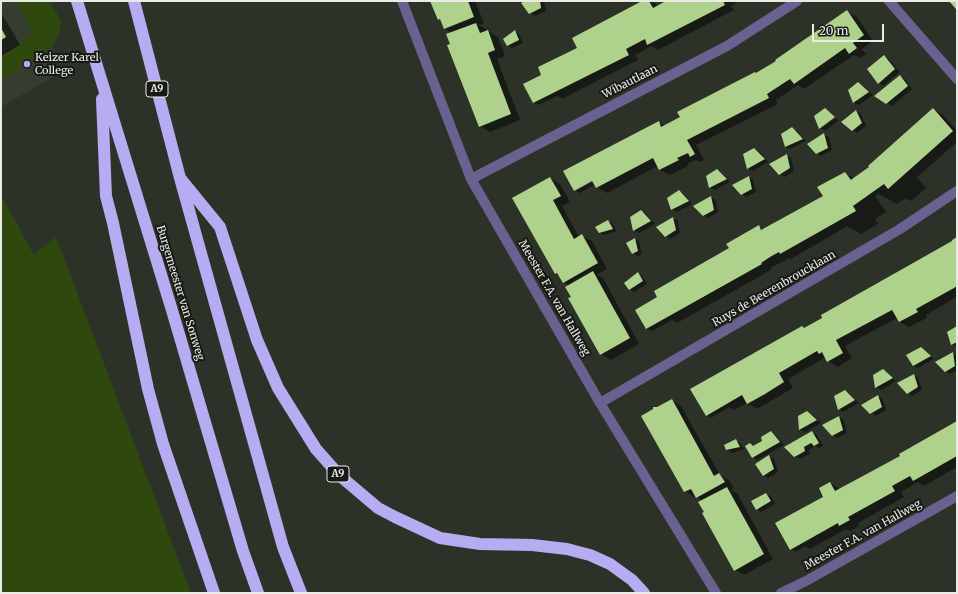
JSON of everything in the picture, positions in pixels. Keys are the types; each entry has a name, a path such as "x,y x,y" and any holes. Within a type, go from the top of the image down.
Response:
{"highway":[{"name":"Burgemeester van Sonweg","path":"77,1 243,551 258,593"},
{"name":"A9","path":"134,1 180,178 283,547 301,593"},
{"path":"102,82 106,196 136,336 148,389 164,444 214,593"},
{"name":"A9","path":"180,178 220,227 257,340 278,388 316,449 339,475 378,508 440,538 480,544 566,549 590,555 610,564 632,580 644,593"}],"street":[{"name":"Meester F.A. van Hallweg","path":"402,1 471,179 600,403 716,593"},
{"name":"Wibautlaan","path":"471,179 727,46 797,1"},
{"path":"889,1 957,79"},
{"name":"Ruys de Beerenbroucklaan","path":"600,403 900,229 957,191"},
{"name":"Meester F.A. van Hallweg","path":"781,593 806,581 957,496"}],"shaded area":[{"name":"Keizer Karel College","path":"1,1 26,1 54,50 53,77 1,107"}],"green space":[{"path":"15,1 49,1 61,20 60,31 55,42 42,55 1,80 1,56 32,36 28,22"},
{"path":"1,195 34,255 56,237 191,593 1,593"}],"building":[{"path":"430,1 468,1 474,17 444,29 440,19 438,20"},
{"path":"525,1 540,1 541,8 529,14 521,3"},
{"path":"642,1 649,1 653,8 666,1 723,1 725,5 647,45 645,39 626,49 629,55 533,103 523,84 541,75 538,67 577,48 572,38"},
{"path":"949,1 957,1 957,10 955,8"},
{"path":"847,10 864,35 853,43 857,48 849,54 845,48 794,84 790,79 767,94 769,98 687,140 695,154 690,157 688,153 677,158 679,160 659,170 653,158 596,188 592,181 574,191 563,171 659,121 661,127 680,117 677,112 755,72 756,73 776,61 775,60"},
{"path":"476,23 480,33 488,30 495,50 488,53 511,114 479,127 447,45 450,44 446,34"},
{"path":"1,28 6,37 1,40"},
{"path":"515,30 519,40 507,46 503,39"},
{"path":"884,55 895,69 878,84 867,69"},
{"path":"900,75 908,86 886,104 874,96"},
{"path":"858,82 869,92 853,103 848,90"},
{"path":"825,108 835,117 819,129 814,116"},
{"path":"933,108 953,131 888,189 884,184 853,206 856,211 780,254 779,252 770,257 761,263 762,264 646,329 635,310 657,297 654,291 729,248 726,244 759,225 761,230 823,196 817,187 845,172 851,180 869,167 868,166"},
{"path":"856,110 862,123 852,131 841,122"},
{"path":"792,127 803,139 785,147 781,134"},
{"path":"824,133 828,148 816,154 807,144"},
{"path":"754,148 765,159 747,169 743,154"},
{"path":"787,154 790,168 779,175 769,164"},
{"path":"717,169 727,179 709,188 706,176"},
{"path":"749,176 752,189 741,195 732,185"},
{"path":"550,177 561,196 553,200 574,239 582,234 598,263 563,283 557,273 555,274 512,198"},
{"path":"679,190 689,201 671,210 667,198"},
{"path":"711,196 714,210 703,216 693,206"},
{"path":"641,210 651,221 633,231 630,217"},
{"path":"673,217 676,230 665,237 656,227"},
{"path":"608,220 613,229 599,233 595,227"},
{"path":"957,237 957,286 916,309 918,312 899,322 892,310 836,340 843,353 827,362 822,352 819,354 817,351 779,373 784,382 765,394 747,404 742,395 706,416 690,389 802,326 804,328 822,318 821,315"},
{"path":"635,238 638,251 632,254 626,243"},
{"path":"593,271 630,338 600,355 568,298 571,297 565,287"},
{"path":"638,272 643,281 629,290 624,283"},
{"path":"957,326 957,342 951,345 947,332"},
{"path":"921,347 931,356 913,366 906,355"},
{"path":"953,352 955,366 945,372 935,362"},
{"path":"883,369 893,378 875,388 873,375"},
{"path":"914,374 918,387 907,394 897,383"},
{"path":"845,390 855,400 838,410 834,396"},
{"path":"878,395 882,407 870,414 861,405"},
{"path":"672,399 714,476 719,473 725,482 696,498 691,489 684,492 641,416 653,409 653,407 657,407"},
{"path":"807,411 817,420 799,430 798,416"},
{"path":"839,416 843,430 832,436 822,425"},
{"path":"957,421 957,456 913,481 910,476 892,486 895,491 848,517 850,520 839,526 838,523 790,550 775,523 823,497 819,488 830,482 835,491 900,456 899,454"},
{"path":"771,431 780,442 752,458 745,446 750,443 753,446 762,441 761,437"},
{"path":"812,431 819,443 814,446 811,443 804,447 805,451 800,454 794,457 784,447"},
{"path":"736,439 740,447 726,450 724,445"},
{"path":"769,455 774,469 763,476 755,464"},
{"path":"727,487 764,554 734,571 702,513 704,512 698,502"},
{"path":"766,493 771,501 756,510 751,501"}],"place":[{"name":"Keizer Karel College","path":"27,64"}]}
